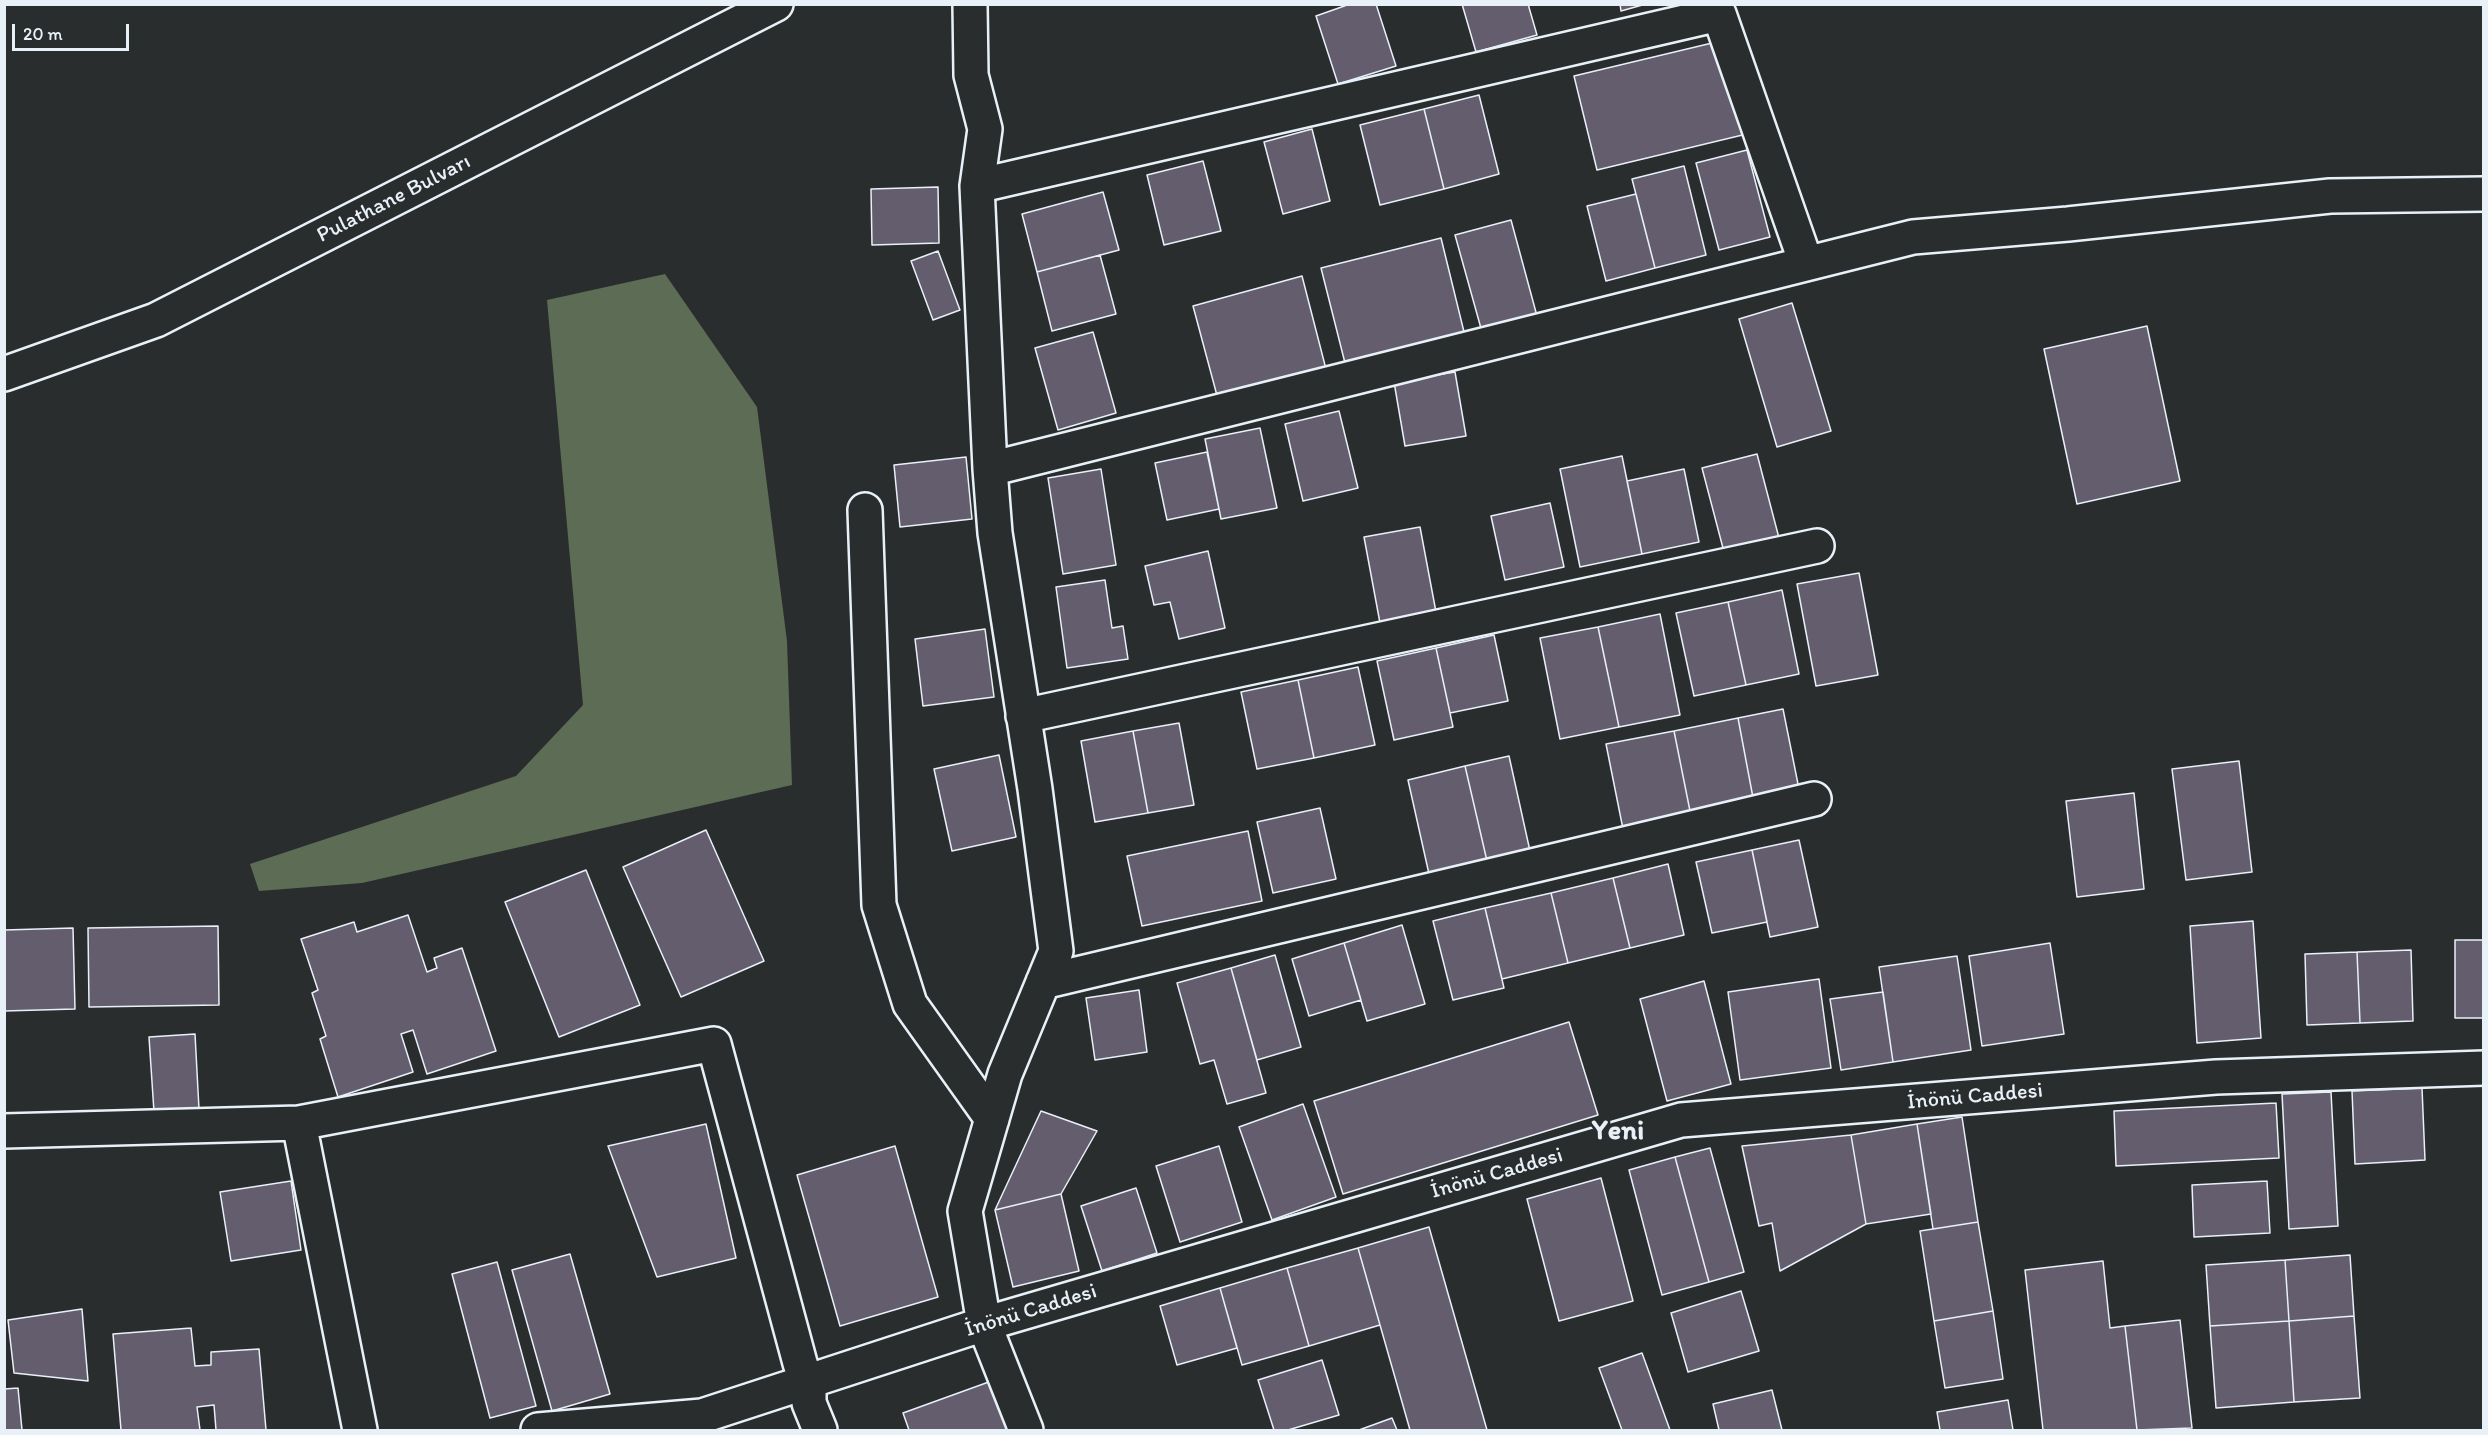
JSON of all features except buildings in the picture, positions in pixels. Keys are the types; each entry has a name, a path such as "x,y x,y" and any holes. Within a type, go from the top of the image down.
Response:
{"street":[{"name":"Pulathane Bulvarı","path":"4,374 156,320 776,4"},
{"path":"969,4 971,75 985,129 977,186 995,533 1056,951 1005,1074 965,1212 984,1324 1026,1431"},
{"path":"977,186 1719,14 1806,263"},
{"path":"990,469 1912,237 2068,224 2330,196 2484,194"},
{"path":"865,510 879,905 910,1004 992,1119"},
{"path":"1023,716 1817,546"},
{"path":"1043,982 1814,799"},
{"path":"4,1131 299,1123 714,1044 800,1363 808,1382 809,1403 819,1431"},
{"name":"İnönü Caddesi","path":"538,1431 702,1416 984,1324 1681,1120 2216,1077 2484,1068"},
{"path":"299,1123 360,1431"}],"green space":[{"path":"665,274 757,407 787,641 792,785 362,883 259,891 250,864 516,776 583,705 547,300"}],"district":[{"name":"Yeni","path":"1618,1132"}]}
